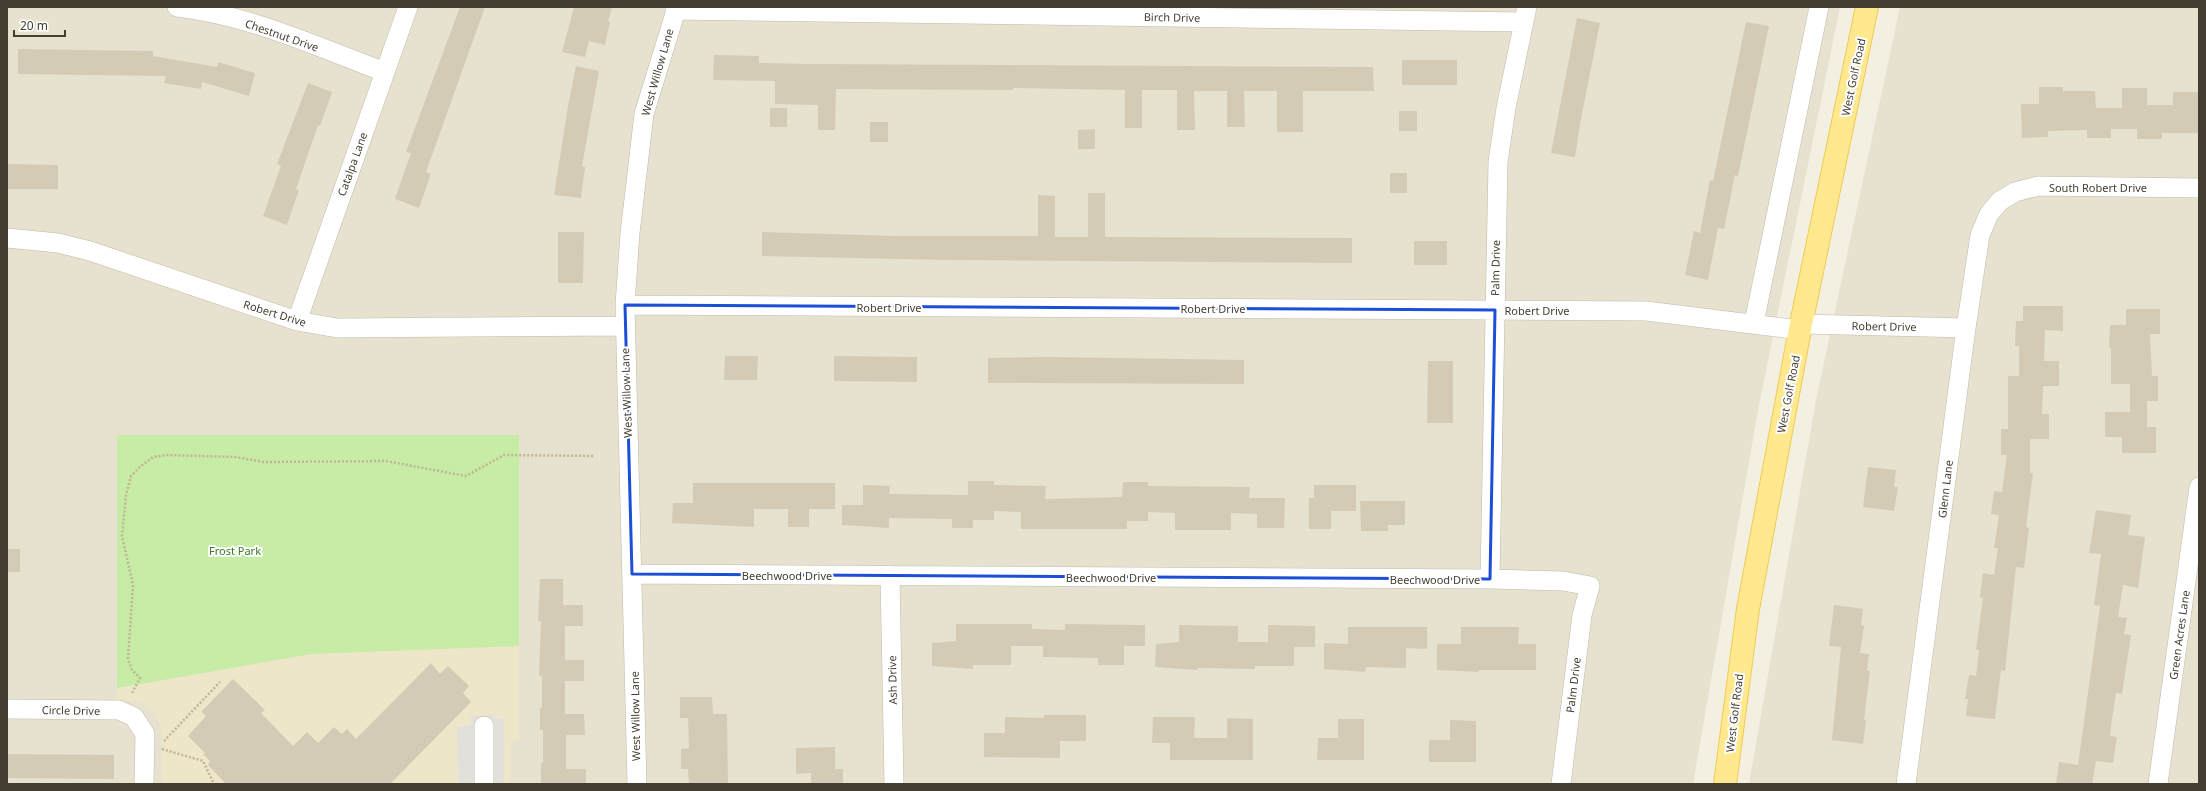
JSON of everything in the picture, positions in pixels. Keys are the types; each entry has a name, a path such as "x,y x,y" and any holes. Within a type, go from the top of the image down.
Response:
{"main road":[{"name":"West Golf Road","path":"1725,784 1748,609 1801,327 1867,7"}],"street":[{"name":"Chestnut Drive","path":"177,7 252,23 385,72"},
{"name":"Catalpa Lane","path":"297,322 408,7"},
{"path":"1754,323 1819,7"},
{"name":"Birch Drive","path":"676,9 1525,15"},
{"name":"West Willow Lane","path":"637,784 624,326 625,305 630,233 644,114 676,9"},
{"name":"Palm Drive","path":"1490,579 1498,162 1506,108 1525,15"},
{"name":"South Robert Drive","path":"2000,201 2015,192 2038,186 2199,188"},
{"name":"Glenn Lane","path":"1906,784 1966,328 1980,235 1988,214 2000,201"},
{"name":"Robert Drive","path":"7,238 58,244 90,251 297,322 337,328 624,326"},
{"name":"Robert Drive","path":"625,305 1646,310 1801,327 1966,328"},
{"name":"Green Acres Lane","path":"2158,784 2199,487"},
{"name":"Beechwood Drive","path":"632,574 1490,579 1563,581 1590,586"},
{"name":"Ash Drive","path":"890,575 894,784"},
{"name":"Palm Drive","path":"1562,784 1582,615 1590,586"},
{"name":"Circle Drive","path":"7,709 119,710 134,717 145,734 144,784"},
{"path":"484,726 484,784"}],"path":[{"path":"132,693 140,678 132,670 128,659 134,598 133,584 122,536 126,495 131,476 141,466 153,458 166,455 235,457 264,462 386,461 466,476 504,455 596,456"},
{"path":"214,784 203,762 162,749 161,744 220,682"}],"highlighted area":[{"path":"625,305 1495,310 1490,579 632,574"}],"shaded area":[{"path":"7,7 1840,7 1758,410 1693,784 7,784"},
{"path":"1900,7 2199,7 2199,784 1749,784 1816,400"},
{"path":"519,646 519,740 511,741 511,784 162,784 162,730 155,712 141,702 118,700 117,688 311,654"},
{"path":"493,715 493,718 504,719 504,784 458,784 457,727 471,725 471,716"}],"green space":[{"name":"Frost Park","path":"117,435 519,435 519,646 311,654 117,688"}],"building":[{"path":"460,7 485,7 426,172 431,174 419,208 395,199 411,153 406,152"},
{"path":"574,7 612,7 608,21 610,22 605,45 589,41 585,57 562,52"},
{"path":"1577,18 1600,23 1575,157 1551,153"},
{"path":"1746,22 1769,26 1738,176 1735,175 1724,229 1718,228 1708,280 1685,275 1694,231 1700,233 1710,180 1713,181"},
{"path":"18,49 153,51 153,56 217,67 218,62 255,73 249,96 202,82 201,89 164,83 166,76 18,74"},
{"path":"714,55 759,56 759,63 809,64 1373,67 1374,91 1303,91 1303,132 1277,132 1277,91 1244,91 1245,127 1227,127 1227,91 1194,91 1195,130 1177,130 1177,90 1142,90 1142,128 1125,128 1125,90 1013,88 1013,90 836,89 835,130 818,130 818,105 775,104 775,81 713,80"},
{"path":"1402,60 1457,60 1457,85 1402,85"},
{"path":"576,66 599,71 582,166 585,167 581,198 554,195"},
{"path":"308,83 332,92 320,126 318,125 296,189 299,190 287,225 263,216 281,166 277,164"},
{"path":"2039,87 2063,87 2063,91 2095,91 2096,108 2122,108 2122,88 2147,88 2147,105 2173,105 2173,92 2198,92 2199,133 2162,133 2162,139 2137,139 2137,129 2111,129 2111,138 2087,138 2087,130 2048,131 2048,137 2022,138 2021,104 2039,104"},
{"path":"770,108 787,108 787,127 770,127"},
{"path":"1399,111 1417,111 1417,131 1399,131"},
{"path":"870,122 888,122 888,142 870,142"},
{"path":"1095,129 1095,149 1078,149 1078,130"},
{"path":"7,164 58,165 58,189 7,189"},
{"path":"1390,173 1407,173 1407,193 1390,193"},
{"path":"1088,193 1105,193 1105,237 1352,238 1352,263 947,260 762,256 762,232 898,236 1038,236 1038,195 1055,196 1055,237 1088,237"},
{"path":"558,232 584,232 583,283 558,283"},
{"path":"1414,241 1447,241 1447,265 1414,265"},
{"path":"2023,306 2063,306 2063,331 2045,330 2044,361 2059,361 2059,386 2043,386 2042,414 2049,414 2049,439 2030,439 2030,473 2033,473 2026,527 2029,528 2024,568 2016,567 2005,671 2001,670 1995,719 1966,716 1968,699 1965,699 1969,675 1976,676 1979,650 1976,650 1983,598 1980,597 1983,573 1994,575 1998,548 1994,548 1999,515 1991,514 1994,491 2002,492 2007,455 2001,455 2001,429 2008,429 2008,376 2019,376 2019,346 2015,346 2016,321 2023,321"},
{"path":"2126,309 2160,309 2160,334 2150,334 2152,376 2158,376 2158,401 2147,401 2147,427 2156,427 2156,453 2122,453 2122,437 2105,437 2105,412 2130,412 2130,384 2111,384 2111,348 2109,348 2110,325 2126,325"},
{"path":"725,356 758,356 757,380 724,380"},
{"path":"834,356 917,357 917,382 834,381"},
{"path":"1050,357 1244,360 1244,384 988,383 988,358"},
{"path":"1428,361 1453,361 1453,423 1427,423"},
{"path":"1868,467 1896,470 1894,487 1898,487 1894,511 1863,507"},
{"path":"968,481 994,481 994,485 1046,486 1045,499 1122,497 1123,482 1148,482 1148,486 1250,487 1249,498 1285,498 1284,528 1257,528 1257,514 1231,513 1231,530 1175,530 1175,513 1148,512 1148,521 1127,521 1127,529 1021,529 1021,512 994,511 994,520 973,520 973,528 952,528 952,519 889,518 889,528 842,525 842,505 863,505 863,485 890,486 889,494 968,495"},
{"path":"693,483 835,483 835,509 809,509 809,527 788,527 788,509 754,509 754,527 672,523 673,503 693,503"},
{"path":"1314,485 1356,485 1356,511 1331,511 1331,529 1309,529 1309,498 1314,498"},
{"path":"1360,501 1405,501 1405,525 1388,525 1388,531 1361,531"},
{"path":"2096,510 2131,515 2128,535 2145,537 2138,588 2123,585 2118,617 2127,618 2124,634 2131,635 2122,694 2116,693 2112,719 2110,736 2117,737 2113,763 2096,761 2092,784 2056,784 2059,762 2078,765 2100,606 2094,605 2101,554 2089,553"},
{"path":"7,549 20,549 20,572 7,572"},
{"path":"540,579 563,579 563,605 583,605 583,626 565,626 565,660 584,660 584,681 565,681 565,714 584,714 585,735 566,735 566,769 586,769 586,784 541,784 541,763 543,763 543,730 540,730 540,708 542,708 542,676 539,676 541,621 538,621"},
{"path":"1834,605 1863,609 1861,625 1864,626 1860,653 1869,654 1867,671 1870,671 1864,720 1866,720 1863,744 1832,740 1841,647 1829,646"},
{"path":"956,624 1032,624 1032,629 1065,630 1065,624 1145,625 1145,646 1124,646 1124,665 1098,665 1098,658 1043,657 1043,646 1011,646 1011,665 973,665 973,669 932,666 932,643 956,641"},
{"path":"1179,625 1238,626 1238,642 1268,642 1268,625 1315,626 1315,647 1294,647 1294,666 1255,666 1255,669 1197,668 1197,670 1155,667 1156,644 1179,642"},
{"path":"1348,627 1427,627 1427,649 1406,648 1406,668 1366,667 1365,672 1324,669 1324,643 1348,644"},
{"path":"1461,627 1519,627 1518,644 1536,644 1536,670 1479,670 1478,672 1437,670 1437,644 1461,644"},
{"path":"431,663 440,674 448,666 469,686 463,693 471,702 390,784 226,784 208,765 210,761 203,754 205,753 188,736 206,716 201,712 233,679 265,710 261,713 293,746 307,732 318,743 334,727 342,734 347,729 356,739"},
{"path":"680,697 712,697 713,714 727,714 728,784 689,784 688,769 681,769 681,749 689,748 688,718 680,718"},
{"path":"1044,715 1086,715 1086,741 1060,741 1060,758 984,757 984,733 1005,733 1005,717 1044,718"},
{"path":"1153,717 1195,717 1194,738 1227,738 1227,718 1253,719 1253,760 1170,760 1170,743 1152,743"},
{"path":"1338,719 1364,719 1364,760 1317,760 1318,738 1338,738"},
{"path":"1450,720 1476,721 1476,762 1429,762 1429,740 1450,740"},
{"path":"835,747 835,769 843,769 843,784 811,784 811,773 796,774 796,748"},
{"path":"7,754 114,755 114,779 7,778"}]}
